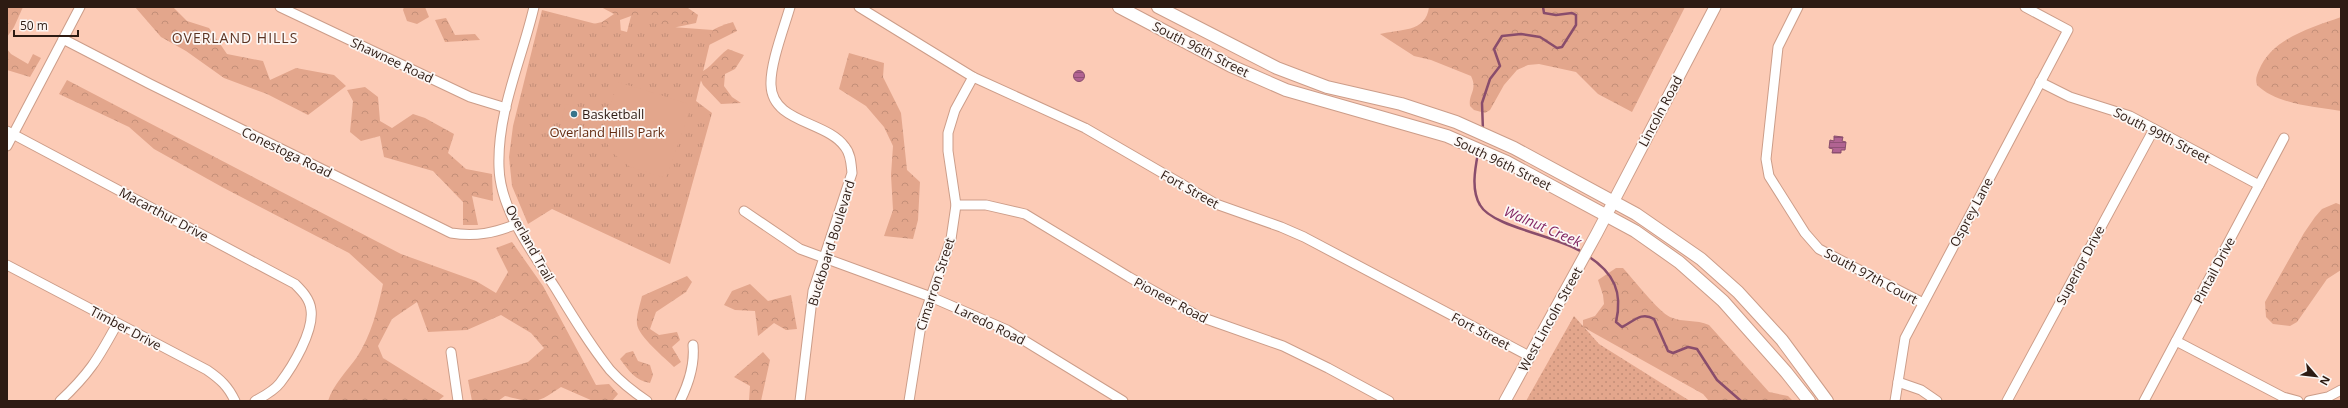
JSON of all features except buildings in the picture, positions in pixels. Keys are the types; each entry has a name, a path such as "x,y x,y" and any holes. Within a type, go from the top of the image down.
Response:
{"main road":[{"name":"South 96th Street","path":"1119,7 1231,66 1286,90 1448,136 1507,162 1606,216 1654,244 1702,281 1740,317 1809,401"},
{"name":"South 96th Street","path":"1158,7 1277,68 1327,87 1401,104 1456,122 1514,148 1658,227 1724,279 1782,340 1827,401"}],"street":[{"path":"7,146 10,132 80,7"},
{"name":"Shawnee Road","path":"280,7 470,97 506,108"},
{"name":"Overland Trail","path":"534,7 506,108 499,145 499,168 505,193 517,224 586,338 612,371 647,401"},
{"name":"Buckboard Boulevard","path":"790,7 773,71 771,85 773,97 779,106 791,115 829,132 840,140 846,148 851,160 852,173 846,196 813,291 800,401"},
{"name":"Fort Street","path":"859,7 872,10 973,77 1085,128 1216,204 1281,227 1304,237 1529,356"},
{"name":"Lincoln Road","path":"1606,216 1715,7"},
{"name":"South 97th Court","path":"1798,7 1778,47 1766,169 1805,232 1819,249 1922,303"},
{"name":"Osprey Lane","path":"1895,401 1905,338 1922,303 2068,30 2025,7"},
{"name":"Conestoga Road","path":"63,39 150,84 451,233 470,236 487,235 517,224"},
{"name":"Cimarron Street","path":"909,401 916,344 951,240 956,205 948,151 948,133 955,110 973,77"},
{"name":"South 99th Street","path":"2040,82 2070,97 2125,114 2154,128 2259,185"},
{"name":"Superior Drive","path":"2007,401 2154,128"},
{"name":"Macarthur Drive","path":"10,132 295,284 305,295 311,308 312,323 280,384 255,401"},
{"name":"Pintail Drive","path":"2144,401 2284,138"},
{"name":"Pioneer Road","path":"956,205 986,205 1025,214 1191,312 1283,346 1328,368 1388,401"},
{"name":"Laredo Road","path":"744,211 800,249 931,297 1006,330 1123,401"},
{"name":"West Lincoln Street","path":"1505,401 1606,216"},
{"name":"Timber Drive","path":"7,265 221,379 229,388 235,401"},
{"path":"60,401 83,379 98,360 117,324"},
{"path":"2176,341 2276,393 2298,401"},
{"path":"680,401 692,372 694,358 693,345"},
{"path":"451,352 458,401"},
{"path":"1898,382 1921,390 1938,401"},
{"path":"2309,401 2328,397 2341,390"}],"green space":[{"path":"7,7 23,7 14,27 7,37"},
{"path":"135,7 173,7 187,21 209,28 227,54 263,61 270,80 296,68 334,75 346,86 308,115 267,94 224,78 186,51 161,37"},
{"path":"404,7 425,7 429,17 417,24 407,21 403,10"},
{"path":"601,7 688,8 698,15 696,23 677,27 662,35 631,16 620,20 621,33 576,28 602,22 614,14"},
{"path":"1429,7 1685,7 1632,112 1598,94 1576,72 1539,64 1528,65 1517,70 1504,85 1490,110 1485,113 1474,110 1470,106 1470,98 1474,85 1471,76 1431,60 1414,56 1380,34 1417,26 1427,15"},
{"name":"Overland Hills Park","path":"542,10 627,32 631,16 672,27 713,30 696,101 712,113 670,264 552,209 528,224 512,186 509,157 513,126"},
{"path":"2341,17 2341,111 2285,101 2274,97 2257,85 2256,79 2259,70 2265,59 2273,50 2283,42 2305,30"},
{"path":"446,18 455,35 475,34 480,40 445,42 435,20"},
{"path":"733,22 737,31 689,55 698,43 713,30"},
{"path":"7,49 11,54 28,64 33,54 41,58 30,77 7,70"},
{"path":"728,49 744,55 735,69 725,74 724,86 732,97 741,103 721,104 703,85 698,74"},
{"path":"849,53 884,63 883,77 901,113 907,170 920,182 918,220 913,239 884,236 893,210 891,175 893,146 884,127 866,106 839,89"},
{"path":"67,80 401,254 476,281 496,293 508,272 496,248 512,242 543,286 596,385 609,384 618,394 612,401 593,401 561,387 546,397 534,401 505,396 498,401 472,401 468,380 528,362 544,348 531,333 501,315 467,330 428,332 417,302 392,319 378,346 383,358 444,396 438,401 328,401 337,384 362,349 370,331 383,284 349,253 222,187 154,149 129,127 59,94"},
{"path":"618,82 686,103 690,110 666,178 630,167 609,150 604,125"},
{"path":"365,87 378,97 380,121 392,128 413,114 425,118 454,134 448,153 466,169 492,174 493,201 472,196 478,225 463,225 463,202 433,171 384,157 380,136 361,141 350,132 353,101 347,90"},
{"name":"Basketball","path":"565,104 586,109 582,124 562,120"},
{"path":"2336,203 2341,205 2341,270 2327,279 2297,322 2290,326 2273,324 2266,317 2265,302 2304,233 2315,217 2322,209"},
{"path":"1616,268 1623,268 1665,314 1675,319 1699,322 1709,325 1769,392 1788,396 1793,401 1709,401 1703,394 1583,327 1583,320 1595,316 1604,304 1603,295 1598,280"},
{"path":"687,276 692,282 686,292 656,312 650,329 659,335 677,332 680,340 672,347 681,362 674,367 642,335 637,324 638,310 642,296"},
{"path":"750,284 768,301 791,295 797,329 786,330 774,323 758,336 755,311 735,310 724,305 732,291"},
{"path":"1574,316 1599,344 1690,401 1526,401"},
{"path":"633,351 638,361 650,365 653,375 650,383 636,377 629,371 620,359 626,353"},
{"path":"763,352 770,360 761,401 749,401 750,386 734,377"}],"shaded area":[{"path":"1077,71 1081,71 1083,72 1083,80 1077,81 1074,78 1074,74"},
{"path":"1834,136 1843,137 1842,141 1846,142 1845,150 1841,150 1841,153 1832,153 1833,149 1829,148 1830,140 1834,141"}],"waterway":[{"name":"Walnut Creek","path":"1483,131 1482,103 1490,79 1500,66 1494,49 1502,36 1521,34 1540,37 1557,48 1562,47 1576,25 1576,15 1572,13 1556,15 1544,13 1543,7"},
{"name":"Walnut Creek","path":"1478,153 1474,179 1475,193 1480,205 1487,213 1511,225 1558,241 1582,252"},
{"name":"Walnut Creek","path":"1588,256 1604,269 1614,284 1618,301 1616,322 1622,327 1637,318 1645,316 1654,319 1668,351 1673,353 1688,347 1697,349 1717,380 1741,401"}],"place":[{"name":"Basketball","path":"574,114"}],"district":[{"name":"OVERLAND HILLS","path":"235,37"}]}
